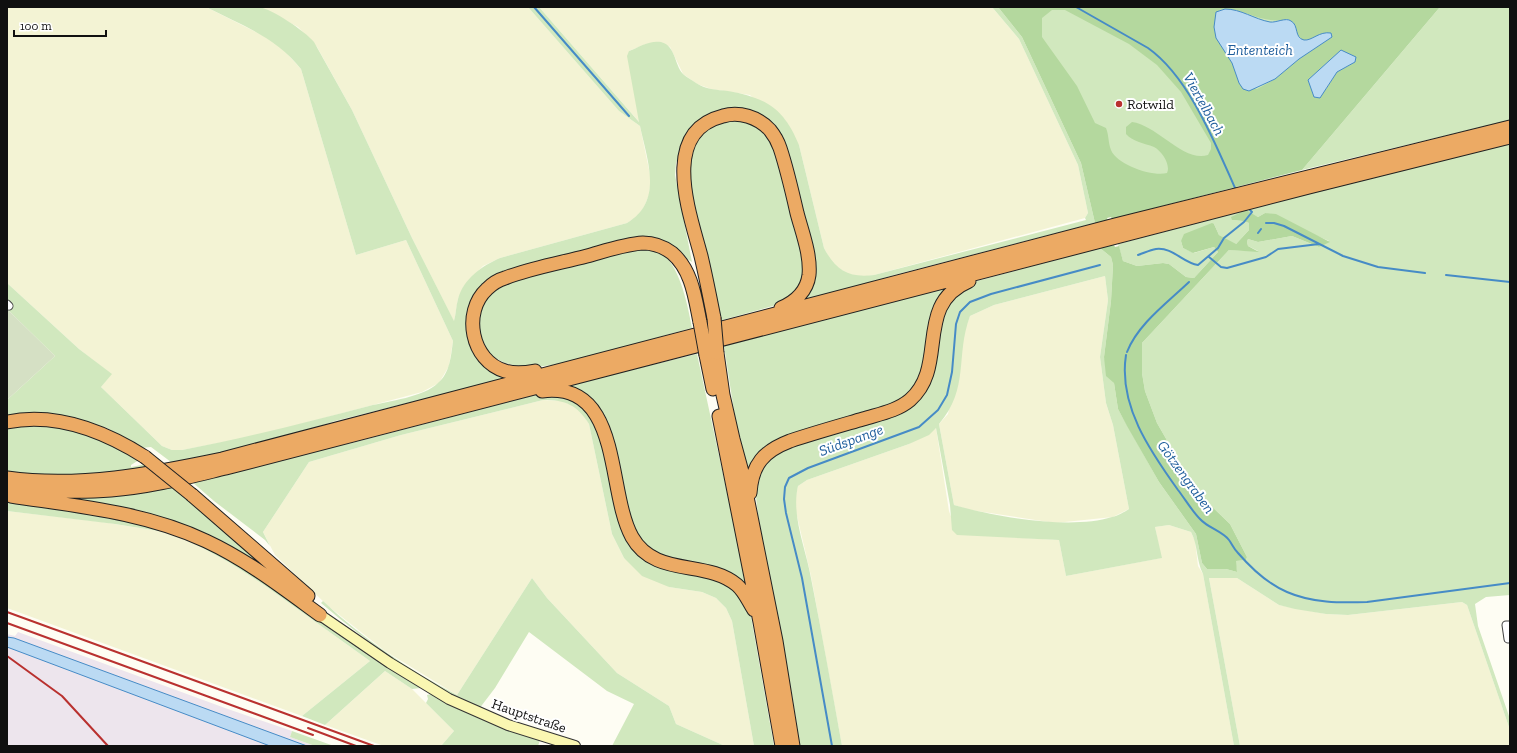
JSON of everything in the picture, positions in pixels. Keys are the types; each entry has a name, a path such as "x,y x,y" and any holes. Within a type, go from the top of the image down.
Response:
{"highway":[{"path":"757,319 786,306 799,296 806,284 809,268 803,236 780,147 774,136 762,123 748,116 734,114 717,117 703,125 692,138 688,146 684,166 684,185 714,318 712,354 782,746"},
{"path":"7,478 58,481 114,479 148,474 277,444 1115,225 1510,127"},
{"path":"7,488 57,492 96,490 156,484 226,468 1309,187 1510,137"},
{"path":"555,372 544,370 524,373 505,371 492,364 482,355 474,337 473,316 481,295 493,284 506,277 625,246 645,243 658,246 672,253 685,269 692,283 700,322 712,354 723,395 749,507 781,666 793,746"},
{"path":"749,507 753,473 760,460 770,451 790,441 893,410 910,400 919,390 927,374 935,322 943,300 957,286 980,277 994,269"},
{"path":"515,393 563,391 578,396 590,405 601,425 631,536 639,547 660,562 710,572 734,582 745,594 760,622"},
{"path":"7,422 37,420 78,425 107,435 145,457 192,496 322,613"},
{"path":"7,496 98,509 145,519 188,533 221,548 249,564 322,613"}],"main road":[{"name":"Hauptstraße","path":"322,613 349,637 355,638 427,687 475,711 529,732 575,746"}],"street":[{"path":"1510,624 1506,625 1508,639 1510,638"}],"shaded area":[{"path":"18,632 292,731 290,737 315,746 7,746 7,634 15,636"}],"green space":[{"path":"7,7 206,7 268,38 282,48 301,69 356,255 406,240 453,341 449,366 439,383 422,392 256,436 182,450 172,450 162,446 101,387 111,374 79,349 7,283"},
{"path":"206,7 259,7 288,21 310,37 314,42 352,110 412,238 454,321 457,302 461,292 469,279 480,269 500,258 627,223 638,214 646,203 649,192 649,166 640,126 619,111 528,7 539,7 639,122 627,56 629,51 653,42 661,42 670,47 683,74 703,87 753,97 772,107 787,122 799,145 824,248 833,262 844,271 850,274 865,276 874,275 1086,220 1085,218 1088,213 1078,165 1019,39 992,7 998,7 1022,37 1081,163 1095,223 894,275 798,303 808,288 779,133 726,109 706,117 681,151 676,163 675,175 692,262 663,244 654,242 491,281 469,333 512,377 335,421 287,437 175,465 151,447 141,448 107,428 64,417 7,418 7,400 55,356 7,309 7,283 79,349 112,374 101,387 162,446 172,450 182,450 276,430 406,398 432,388 442,379 445,374 452,352 453,341 406,240 356,255 301,69 281,48 269,40 245,26"},
{"path":"260,7 528,7 619,111 640,126 651,179 649,195 644,207 637,217 627,223 500,258 483,266 464,286 458,299 454,322 412,238 352,110 317,47 298,27"},
{"path":"539,7 992,7 1019,39 1078,165 1088,213 1085,218 874,275 861,277 848,274 837,267 829,258 824,248 799,145 750,95 711,89 697,84 683,74 670,47 659,42 646,44 629,51 640,123"},
{"path":"998,7 1440,7 1302,170 1112,219 1111,217 1107,218 1108,220 1095,223 1081,163 1022,37","holes":["1225,9 1263,19 1288,19 1303,40 1332,37 1299,59 1275,79 1257,89 1239,83 1232,63 1221,45 1219,10","1052,10 1065,10 1129,44 1157,65 1181,92 1211,143 1211,149 1208,155 1199,156 1190,154 1151,130 1132,122 1126,127 1126,134 1132,139 1157,149 1165,158 1168,170 1167,173 1153,173 1136,169 1120,160 1111,150 1106,128 1095,123 1077,86 1042,37 1042,18","1341,50 1355,62 1337,72 1326,89 1308,80"]},
{"path":"1002,7 1436,7 1129,212 1071,108"},
{"path":"1440,7 1510,7 1510,120 1302,170"},
{"path":"722,118 752,122 771,138 800,241 804,275 798,288 786,300 773,306 719,321 691,192 690,161 696,138 708,126"},
{"path":"1510,144 1510,595 1486,597 1475,604 1478,626 1510,719 1510,730 1467,605 1462,602 1348,615 1326,614 1279,605 1237,578 1209,578 1240,746 1234,746 1203,574 1191,532 1169,525 1155,527 1162,558 1066,576 1059,540 957,535 952,530 950,505 936,428 929,435 909,444 807,480 798,486 796,509 798,521 809,567 842,746 800,746 793,700 758,516 755,487 758,472 778,450 918,397 945,304 970,283 1100,248 1111,257 1113,265 1111,301 1104,357 1114,383 1118,409 1159,482 1196,534 1202,563 1207,569 1226,569 1237,572 1235,561 1246,560 1247,557 1230,524 1205,500 1180,463 1157,423 1145,391 1142,373 1142,343 1229,250 1258,251 1248,246 1248,239 1258,242 1292,236 1319,247 1329,241 1265,213 1258,217 1252,214 1232,220 1249,223 1249,230 1235,245 1219,235 1214,224 1181,241 1183,248 1194,253 1214,247 1218,252 1194,278 1186,277 1169,264 1163,263 1137,266 1123,261 1118,244 1366,179","holes":["1105,276 1108,300 1100,357 1106,403 1113,425 1129,509 1116,516 1095,521 1055,522 991,514 954,505 939,424 949,411 955,398 963,345 970,316 994,305"]},
{"path":"1246,210 1258,217 1265,213 1276,214 1330,242 1319,247 1292,236 1258,242 1248,239 1248,246 1259,252 1229,250 1142,343 1142,373 1145,391 1157,423 1180,463 1205,500 1230,524 1247,557 1246,560 1236,561 1237,572 1226,569 1207,569 1202,563 1196,534 1159,482 1118,409 1114,383 1106,376 1104,357 1111,301 1113,265 1111,257 1100,248 1114,245 1115,247 1119,246 1123,261 1137,266 1163,263 1169,264 1186,277 1194,278 1218,252 1214,247 1193,253 1183,248 1181,241 1184,234 1212,223 1214,224 1219,235 1236,244 1249,230 1249,223 1232,220 1231,217"},
{"path":"636,249 660,252 673,266 682,287 692,328 548,366 535,367 509,364 500,361 493,356 484,346 478,325 479,319 484,304 494,290 513,280"},
{"path":"1105,276 1108,300 1100,357 1106,403 1113,425 1129,509 1113,517 1055,523 970,510 954,505 939,424 948,414 965,329 970,316 994,305"},
{"path":"954,285 918,385 898,403 779,442 748,481 736,424 724,346"},
{"path":"7,309 55,356 7,400"},
{"path":"697,354 749,594 648,550 634,532 606,426 561,387"},
{"path":"539,394 565,395 595,417 630,542 727,582 743,598 750,611 774,746 754,746 732,621 726,608 716,598 702,592 669,587 642,576 624,558 612,534 589,424 580,412 570,405 558,401 543,400 401,435 309,462 263,532 270,546 265,540 214,501 191,481 302,453 352,443"},
{"path":"543,400 562,401 572,405 582,412 589,424 612,534 624,558 669,587 702,592 716,598 726,608 732,621 754,746 725,746 676,724 669,706 617,673 547,598 532,578 457,695 385,651 328,606 275,555 263,532 309,462 401,435"},
{"path":"17,423 90,431 139,460 131,465 131,467 146,464 153,470 72,476 7,474 7,425"},
{"path":"936,428 949,511 957,534 1059,540 1066,576 1161,558 1155,527 1169,525 1191,532 1195,541 1198,566 1203,574 1234,746 842,746 811,576 796,512 795,499 798,486 807,480 909,444"},
{"path":"172,485 284,581 258,563 219,540 187,527 26,494"},
{"path":"7,501 103,515 148,524 211,546 421,688 412,689 385,671 325,725 302,716 370,661 264,585 230,563 190,541 165,532 115,524 7,511"},
{"path":"7,511 102,522 165,532 190,541 230,563 264,585 370,661 302,716 7,608"},
{"path":"532,578 547,598 617,673 669,706 676,724 725,746 612,746 634,704 607,691 529,632 495,688 479,709 437,687 377,648 321,603 323,601 354,628 404,664 457,695"},
{"path":"1209,578 1237,578 1279,605 1326,614 1348,615 1462,602 1467,605 1510,730 1510,746 1240,746"},
{"path":"385,671 412,689 454,731 441,746 384,746 325,725"},
{"path":"431,694 540,740 538,746 441,746 454,731 426,703 428,699 427,695"},
{"path":"292,731 334,746 315,746 290,737"}],"water":[{"name":"Ententeich","path":"1225,9 1242,12 1258,19 1270,22 1289,20 1295,25 1299,37 1304,40 1323,33 1331,33 1332,37 1299,59 1275,79 1249,91 1243,89 1239,83 1232,63 1216,38 1214,27 1216,12"},
{"path":"1341,50 1356,57 1355,62 1337,72 1320,98 1314,97 1308,80"},
{"path":"7,637 14,638 307,746 270,746 7,647"}],"waterway":[{"path":"534,7 629,116"},
{"name":"Viertelbach","path":"1076,7 1148,48 1163,60 1188,93 1199,112 1219,151 1235,188"},
{"name":"Südspange","path":"1138,255 1154,249 1162,249 1168,250 1193,264 1198,265 1218,248 1224,238 1244,222 1252,212 1250,210"},
{"name":"Viertelbach","path":"1266,223 1274,223 1284,226 1343,256 1378,267 1425,273"},
{"name":"Viertelbach","path":"1258,233 1261,229"},
{"name":"Viertelbach","path":"1209,257 1221,267 1227,268 1266,257 1278,249 1319,244"},
{"name":"Südspange","path":"832,746 802,578 786,513 784,499 785,487 789,478 808,468 919,427 938,410 947,395 952,372 956,324 960,312 970,302 991,294 1100,265"},
{"name":"Viertelbach","path":"1446,275 1510,282"},
{"name":"Götzengraben","path":"1127,352 1138,332 1189,282"},
{"name":"Götzengraben","path":"1126,355 1125,374 1127,392 1132,409 1138,427 1157,459 1197,516 1207,525 1226,537 1248,564 1273,585 1297,596 1326,602 1367,602 1510,583"}],"railway":[{"path":"7,612 374,746"},
{"path":"7,623 313,735"},
{"path":"7,656 62,696 108,746"},
{"path":"308,728 356,746"}],"place":[{"name":"Rotwild","path":"1119,104"}]}
